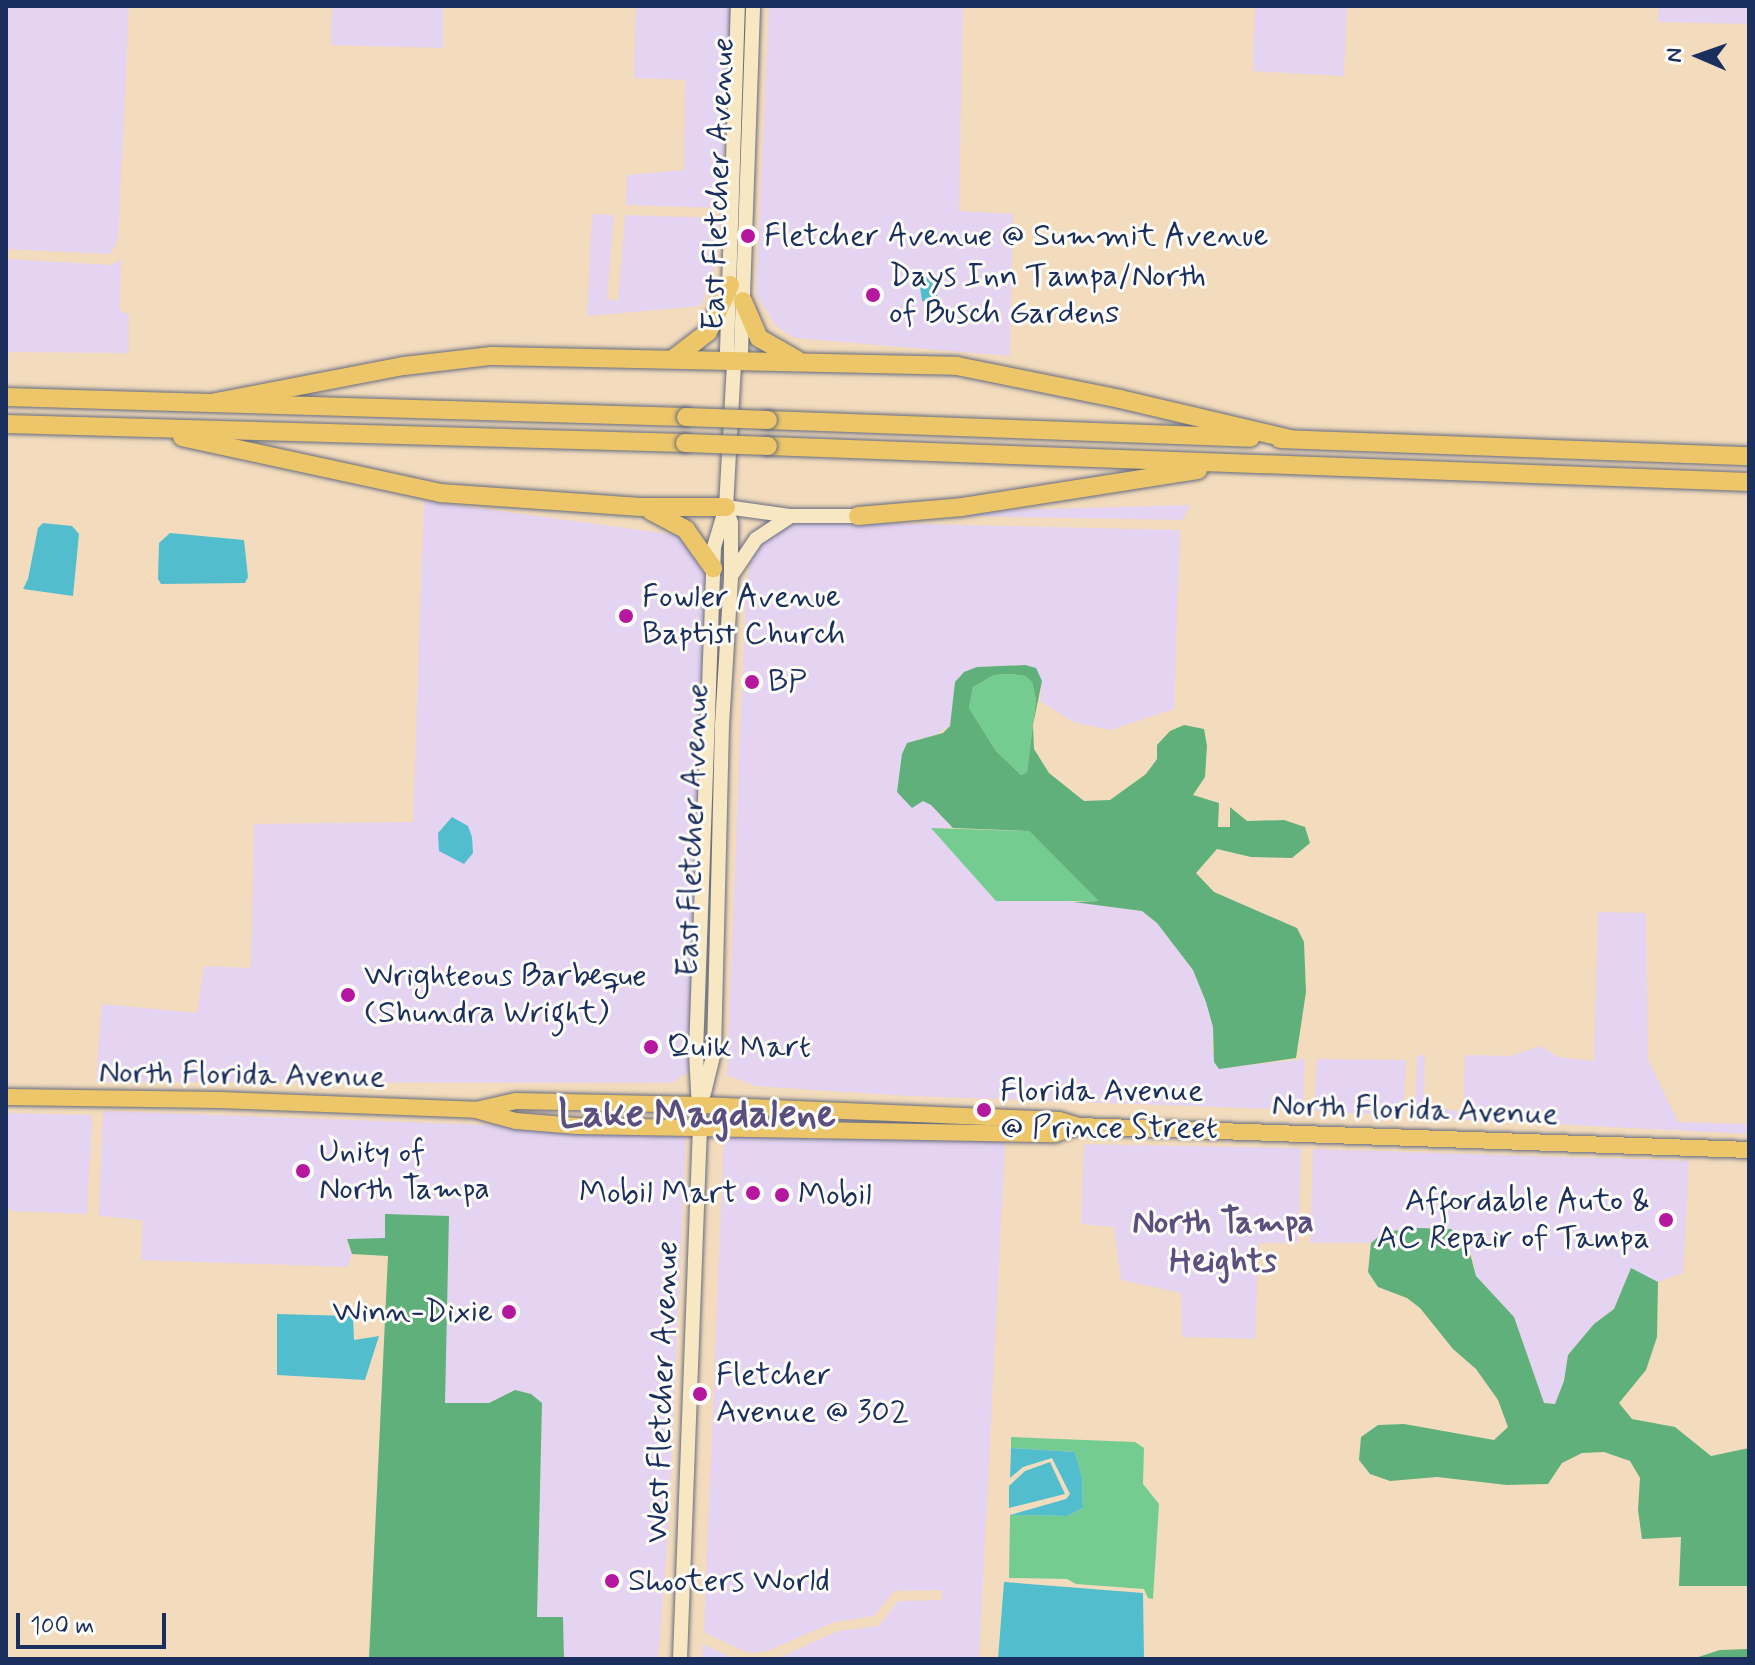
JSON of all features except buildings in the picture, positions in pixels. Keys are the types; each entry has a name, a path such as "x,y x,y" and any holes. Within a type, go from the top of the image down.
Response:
{"highway":[{"path":"672,359 708,332 730,285"},
{"path":"743,301 759,338 802,362"},
{"path":"211,403 404,366 469,357 802,362 978,369 1291,439"},
{"path":"6,397 686,417 1749,456"},
{"path":"6,424 955,450 1236,464 1749,482"},
{"path":"141,427 417,489 641,507 726,507"},
{"path":"858,516 962,507 1236,464"},
{"path":"641,507 686,530 713,568"}],"main road":[{"name":"East Fletcher Avenue","path":"734,362 727,351 738,6"},
{"name":"East Fletcher Avenue","path":"700,1127 696,1052 713,568 714,547 726,507 734,362 741,352 753,6"},
{"name":"East Fletcher Avenue","path":"701,1105 714,1052 722,725 731,577 731,523 726,507"},
{"path":"726,507 791,516 858,516"},
{"path":"731,577 756,539 791,516"},
{"name":"North Florida Avenue","path":"6,1097 220,1100 476,1110 516,1121 559,1124 1055,1134 1079,1126"},
{"name":"North Florida Avenue","path":"476,1110 516,1101 701,1105 1059,1120 1079,1126 1749,1150"},
{"name":"West Fletcher Avenue","path":"680,1659 700,1127"}],"shaded area":[{"path":"6,6 129,6 118,240 110,254 6,249"},
{"path":"332,6 443,6 443,48 331,45"},
{"path":"636,6 732,6 720,208 626,205 627,175 684,170 685,80 634,78"},
{"path":"769,6 963,6 959,211 1013,214 1010,356 794,338 776,326 756,295"},
{"path":"1255,6 1347,6 1344,76 1253,71"},
{"path":"1659,6 1747,6 1746,24 1658,22"},
{"path":"592,214 614,215 607,299 618,301 625,215 720,218 716,264 701,306 587,316"},
{"path":"6,259 112,265 121,259 120,310 129,315 129,353 6,352"},
{"path":"424,501 685,536 707,569 688,1072 672,1083 96,1082 102,1004 197,1013 204,966 251,968 254,824 413,822"},
{"path":"1190,505 1183,520 958,516 967,511"},
{"path":"792,521 1180,530 1174,709 1110,730 1073,722 1040,701 1042,681 1025,665 977,667 955,682 950,726 929,738 918,738 923,801 953,828 933,828 996,901 1070,901 1142,911 1157,923 1193,970 1213,1027 1212,1050 1219,1068 1305,1059 1303,1110 910,1096 756,1086 727,1075 746,587 752,554 760,543"},
{"path":"1598,912 1646,913 1648,1059 1678,1122 1746,1124 1746,1134 1415,1117 1417,1057 1425,1054 1424,1105 1463,1112 1465,1055 1510,1056 1541,1046 1558,1057 1594,1061"},
{"path":"1317,1059 1406,1060 1403,1116 1314,1111"},
{"path":"103,1111 686,1132 669,1521 658,1659 564,1659 563,1617 537,1617 542,1404 515,1390 489,1403 445,1403 386,1238 347,1243 352,1254 348,1267 141,1260 143,1220 99,1216"},
{"path":"6,1113 92,1115 87,1214 11,1211 6,1204"},
{"path":"724,1133 1005,1142 979,1659 776,1659 838,1631 879,1626 898,1601 942,1600 942,1590 894,1591 874,1616 834,1622 770,1650 754,1653 704,1632"},
{"path":"1084,1144 1301,1148 1298,1243 1259,1243 1255,1339 1182,1337 1181,1293 1121,1280 1114,1227 1081,1224"},
{"path":"1313,1149 1689,1161 1683,1273 1658,1282 1631,1269 1614,1309 1594,1324 1568,1355 1564,1381 1555,1404 1543,1402 1514,1317 1476,1276 1472,1253 1384,1232 1371,1243 1310,1243"},
{"path":"703,1644 735,1659 702,1659"}],"green space":[{"path":"1025,665 1036,668 1042,681 1033,725 1034,749 1049,773 1084,801 1110,800 1146,774 1157,759 1157,745 1170,731 1184,725 1204,729 1207,746 1205,777 1193,795 1219,803 1218,827 1230,827 1230,807 1247,821 1284,820 1305,827 1310,843 1292,858 1251,857 1217,849 1196,873 1214,892 1297,928 1304,942 1306,992 1296,1058 1219,1069 1214,1062 1213,1027 1193,970 1157,923 1142,911 1073,902 1099,901 1029,831 953,828 931,805 923,801 912,808 897,792 902,754 907,743 943,733 950,726 955,682 964,672 977,667","holes":["994,675 1025,676 1032,682 1036,700 1027,772 1021,775 996,751 969,708 973,687"]},
{"path":"994,675 1025,676 1032,682 1036,700 1027,772 1021,775 996,751 969,708 973,687"},
{"path":"931,828 1029,831 1100,901 996,901"},
{"path":"385,1214 449,1216 445,1403 489,1403 515,1390 531,1394 542,1403 537,1617 563,1617 564,1659 369,1659 388,1256 352,1254 347,1239 385,1238"},
{"path":"1417,1228 1451,1229 1467,1242 1476,1276 1514,1317 1544,1403 1555,1404 1564,1381 1568,1355 1594,1324 1614,1309 1631,1268 1658,1282 1657,1337 1646,1370 1619,1403 1632,1419 1675,1427 1711,1456 1749,1448 1749,1586 1679,1586 1681,1537 1642,1539 1638,1510 1640,1478 1630,1461 1604,1452 1582,1453 1562,1463 1548,1484 1507,1485 1437,1477 1390,1481 1370,1474 1359,1460 1361,1437 1378,1425 1404,1424 1494,1440 1508,1427 1498,1400 1476,1369 1453,1349 1420,1308 1407,1298 1378,1287 1368,1272 1371,1243 1384,1232"},
{"path":"1011,1437 1135,1442 1144,1448 1143,1484 1159,1504 1153,1599 1148,1598 1144,1589 1076,1584 1067,1579 1009,1578 1010,1515 1067,1516 1083,1508 1082,1477 1075,1452 1011,1448"},
{"path":"1749,1649 1749,1659 1692,1659 1720,1650"}],"water":[{"path":"919,278 939,278 936,302 922,301"},
{"path":"43,523 72,526 79,534 73,596 23,589 28,579 38,528"},
{"path":"170,533 244,540 248,577 245,583 161,584 158,579 159,543"},
{"path":"452,817 468,826 472,837 473,853 464,864 439,851 438,833"},
{"path":"277,1314 353,1316 354,1340 379,1336 365,1380 277,1375"},
{"path":"1011,1448 1075,1452 1082,1477 1083,1508 1067,1516 1010,1515 1066,1499 1070,1494 1052,1458 1023,1467 1010,1478"},
{"path":"1050,1462 1065,1494 1009,1508 1009,1486 1025,1471"},
{"path":"1004,1582 1143,1593 1144,1659 998,1659"}],"place":[{"name":"Fletcher Avenue @ Summit Avenue","path":"748,236"},
{"name":"Days Inn Tampa/North of Busch Gardens","path":"873,295"},
{"name":"Fowler Avenue Baptist Church","path":"626,616"},
{"name":"BP","path":"752,682"},
{"name":"Wrighteous Barbeque (Shundra Wright)","path":"348,995"},
{"name":"Quik Mart","path":"651,1047"},
{"name":"Florida Avenue @ Prince Street","path":"984,1110"},
{"name":"Unity of North Tampa","path":"303,1171"},
{"name":"Mobil Mart","path":"753,1193"},
{"name":"Mobil","path":"782,1195"},
{"name":"Affordable Auto & AC Repair of Tampa","path":"1666,1220"},
{"name":"Winn-Dixie","path":"509,1312"},
{"name":"Fletcher Avenue @ 302","path":"700,1394"},
{"name":"Shooters World","path":"612,1581"}],"district":[{"name":"Lake Magdalene","path":"697,1115"},
{"name":"North Tampa Heights","path":"1223,1242"}]}
